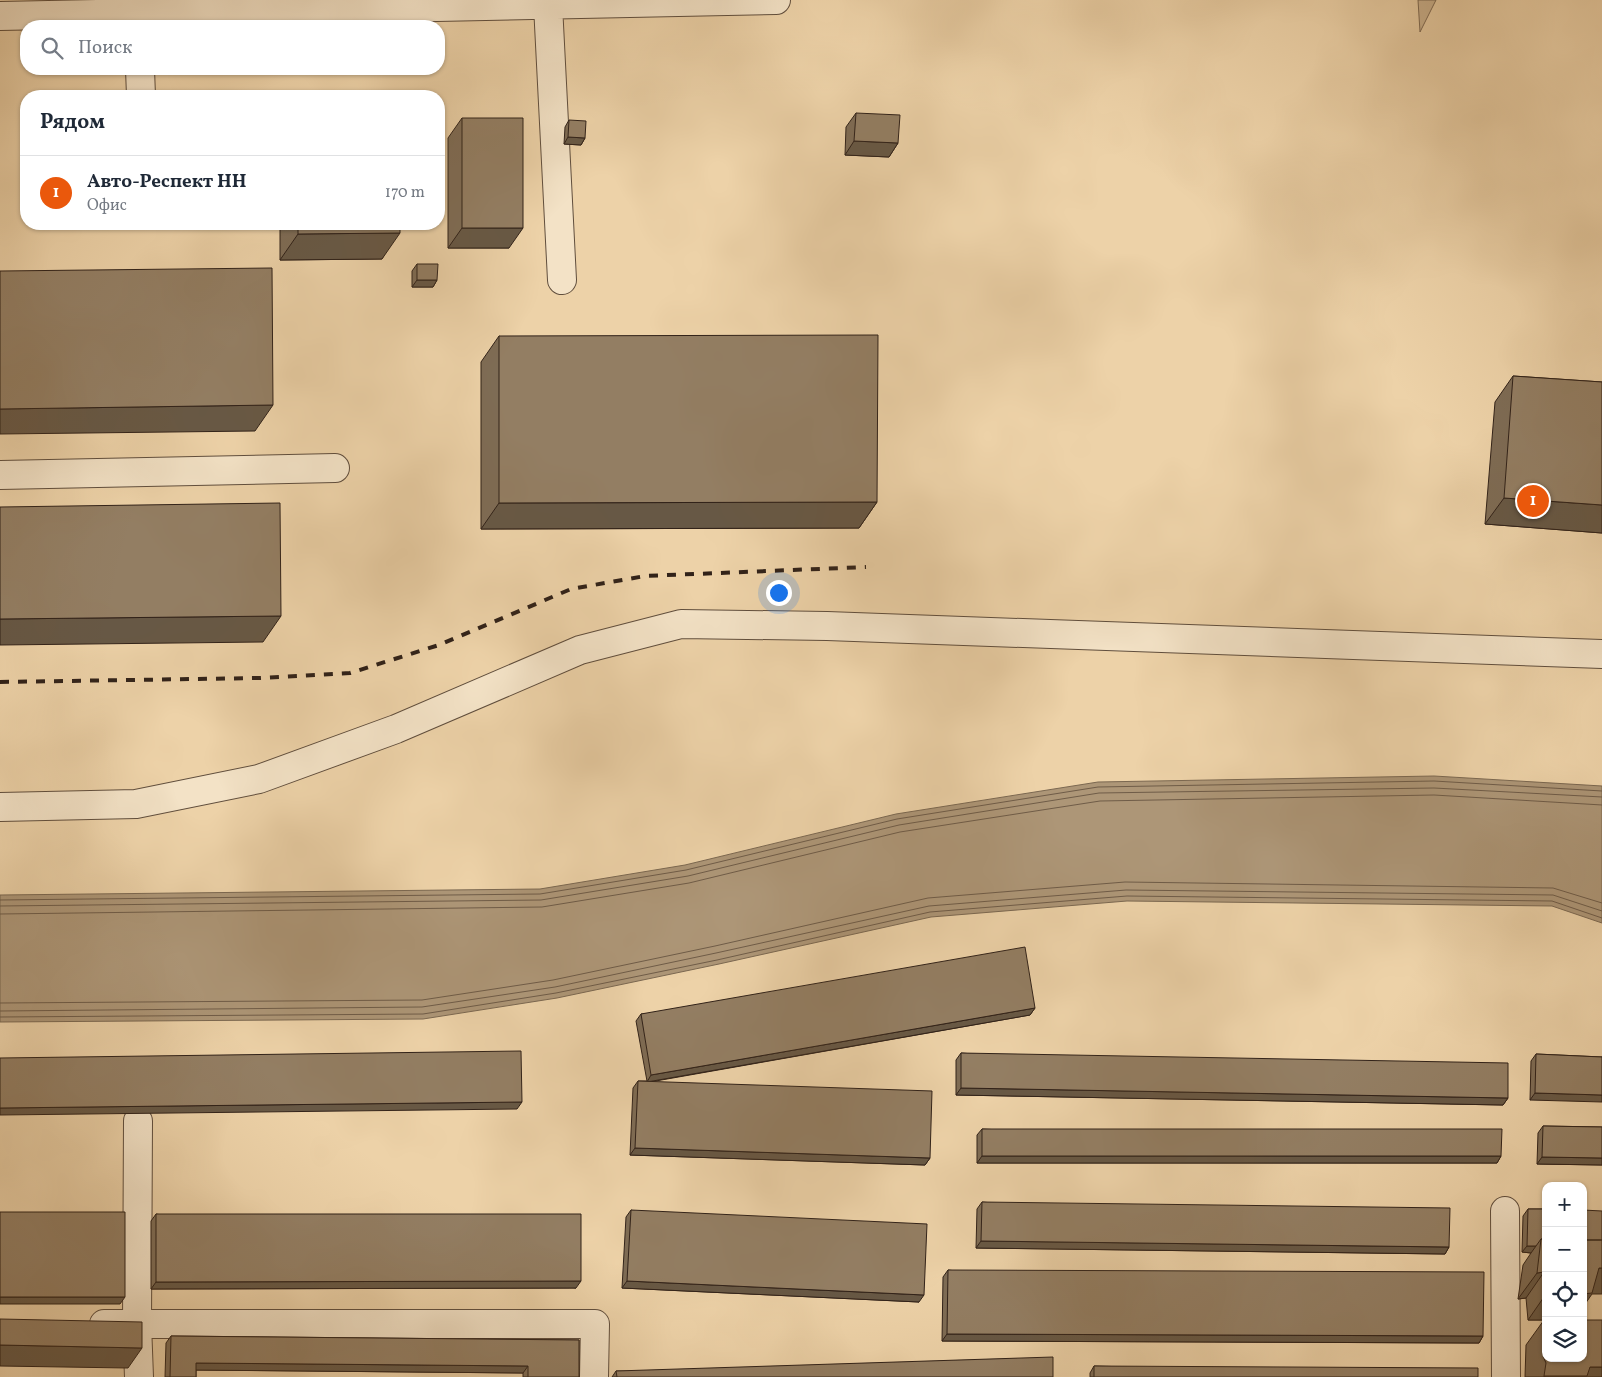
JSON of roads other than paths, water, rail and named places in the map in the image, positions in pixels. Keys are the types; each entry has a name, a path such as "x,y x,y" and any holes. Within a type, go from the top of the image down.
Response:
{"street":[{"path":"0,16 137,20 194,6 548,5 776,0"},
{"path":"548,5 562,280"},
{"path":"140,75 142,90"},
{"path":"0,475 335,468"},
{"path":"0,807 136,804 259,779 396,729 580,650 681,624 827,626 1602,654"},
{"path":"138,1122 137,1324 139,1377"},
{"path":"1505,1211 1506,1377"},
{"path":"78,1323 595,1324 594,1377"}],"water":[{"path":"1434,776 1602,786 1602,923 1552,906 1127,901 931,917 557,998 423,1019 0,1022 0,895 540,889 685,865 896,814 1098,782"}],"railway":[{"path":"0,682 260,678 350,673 439,645 571,589 645,576 866,567"}],"place":[{"name":"Авто-Респект НН","path":"1533,501"}]}
